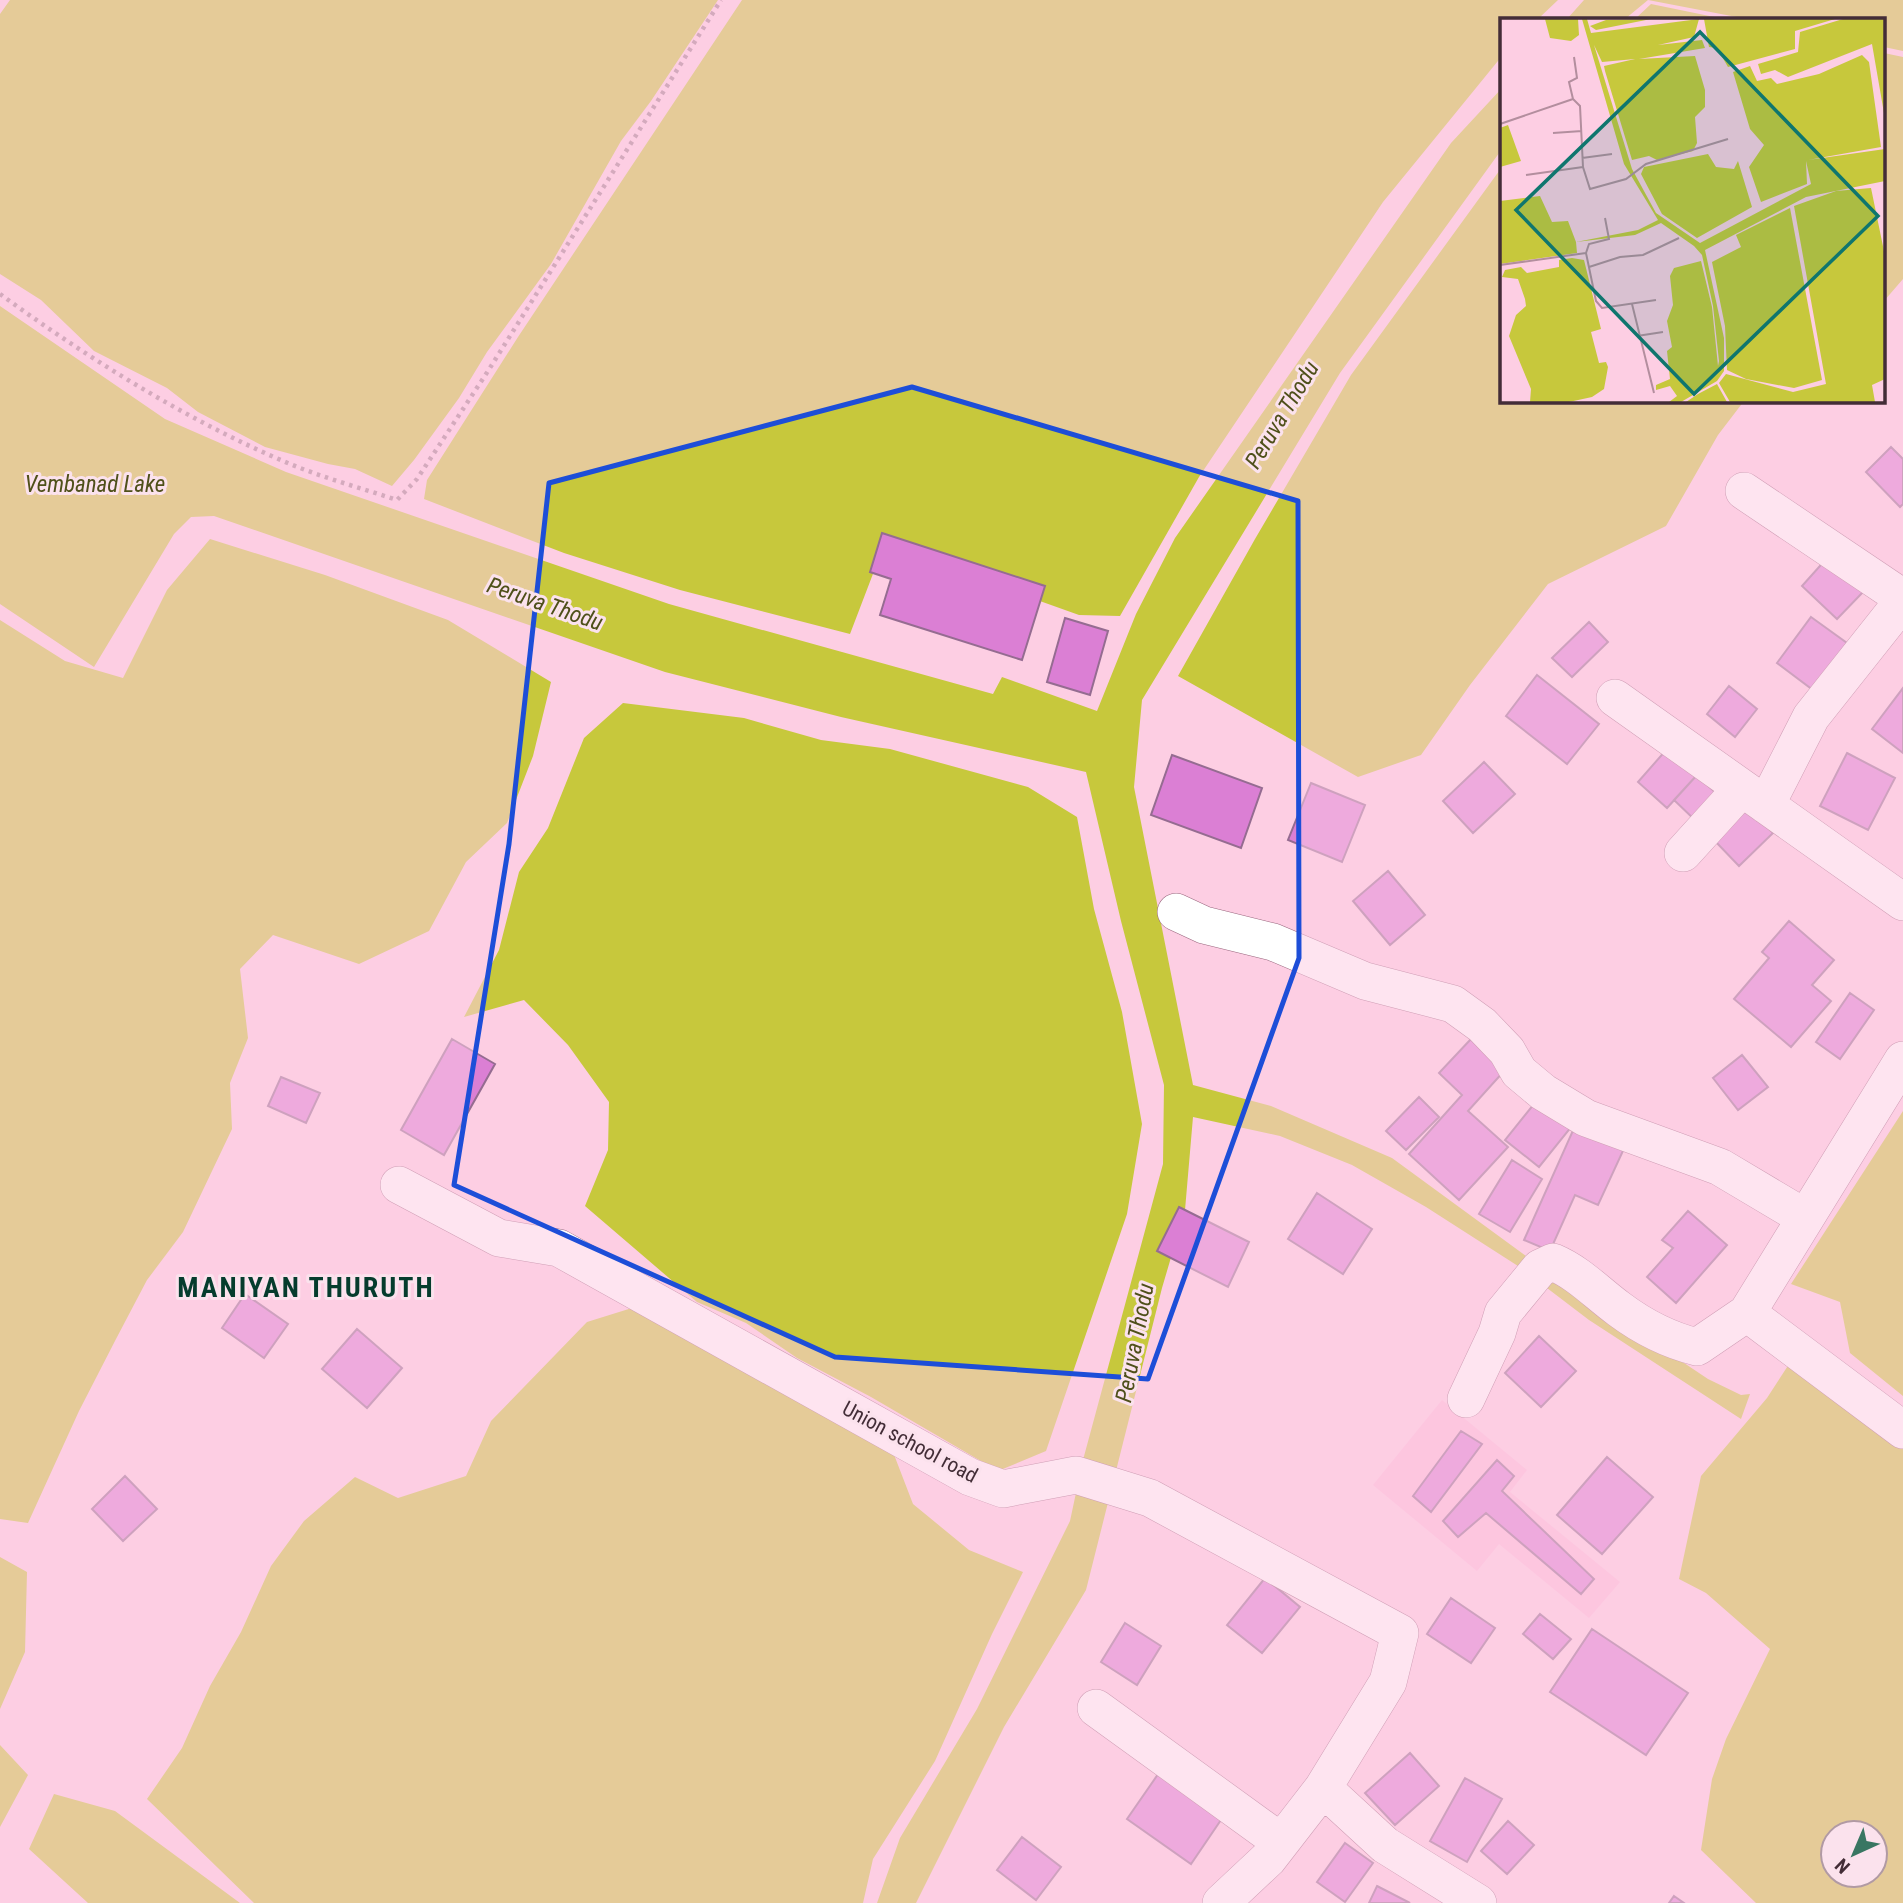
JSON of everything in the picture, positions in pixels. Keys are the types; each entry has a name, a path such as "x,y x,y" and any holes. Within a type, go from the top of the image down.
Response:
{"street":[{"path":"1683,853 1754,797 1811,717 1903,600 1744,491"},
{"path":"1615,698 1903,902"},
{"path":"1176,912 1204,925 1273,942 1365,981 1453,1004 1482,1025 1507,1051 1519,1072 1544,1092 1586,1118 1720,1167 1804,1217"},
{"path":"1466,1399 1497,1333 1503,1313 1534,1275 1553,1262 1571,1269 1620,1310 1656,1332 1697,1347 1747,1313 1903,1060"},
{"name":"Union school road","path":"399,1185 499,1238 559,1248 970,1477 1003,1489 1076,1475 1150,1498 1400,1633 1388,1682 1323,1788 1268,1858 1221,1903"},
{"path":"1747,1313 1903,1430"},
{"path":"1096,1708 1281,1842"},
{"path":"1323,1788 1385,1845 1478,1903"}],"path":[{"path":"0,293 42,324 177,410 292,464 397,500 417,479 481,382 722,0"}],"highlighted area":[{"path":"912,387 1298,501 1299,958 1148,1379 835,1357 454,1185 509,844 549,483"}],"shaded area":[{"path":"1442,1400 1527,1470 1510,1492 1620,1582 1589,1618 1499,1544 1477,1571 1373,1485"}],"water":[{"path":"10,0 718,0 621,141 551,264 487,352 459,398 392,486 355,469 265,447 198,412 167,388 94,351 41,300 0,274 0,14"},
{"path":"742,0 1558,0 1539,18 1500,18 1500,58 1383,202 1199,477 1120,616 1079,615 884,545 850,634 680,590 564,553 424,499 427,480 518,337"},
{"path":"1584,0 1648,0 1626,18 1568,18"},
{"path":"1648,0 1903,0 1903,51 1885,47 1885,18 1742,18"},
{"path":"1651,4 1719,18 1636,18"},
{"path":"1885,53 1903,57 1903,279 1885,300"},
{"name":"Vembanad Lake","path":"1500,90 1500,152 1340,373 1142,700 1134,787 1193,1085 1271,1106 1392,1158 1548,1272 1708,1379 1741,1395 1750,1394 1741,1419 1589,1320 1518,1266 1426,1207 1352,1165 1280,1136 1193,1117 1185,1210 1162,1288 1086,1590 1004,1727 916,1903 877,1903 900,1838 977,1709 1070,1521 1083,1460 1163,1164 1164,1085 1086,772 841,717 665,672 214,516 191,517 174,534 94,667 0,604 0,306 165,419 286,472 669,604 993,694 1002,677 1097,711 1136,614 1175,538 1451,143"},
{"path":"1500,170 1500,402 1743,402 1718,435 1666,526 1548,584 1470,685 1421,755 1358,777 1178,676 1351,375"},
{"path":"210,539 325,575 448,620 551,682 533,756 507,823 466,862 429,931 359,964 273,935 240,969 248,1038 230,1083 232,1129 183,1232 147,1280 116,1339 79,1411 28,1523 0,1519 0,620 65,661 123,678 167,590"},
{"path":"623,703 744,718 821,740 890,749 1028,787 1077,817 1094,909 1122,1012 1142,1124 1127,1214 1046,1451 998,1471 871,1397 797,1358 746,1323 697,1302 585,1206 608,1150 609,1102 568,1045 524,1000 464,1017 499,950 519,872 548,828 584,738"},
{"path":"1903,1111 1903,1396 1850,1353 1840,1302 1791,1284"},
{"path":"648,1303 888,1439 913,1504 969,1550 1023,1572 935,1761 873,1859 863,1903 254,1903 147,1799 182,1748 271,1566 304,1521 355,1477 398,1498 466,1476 491,1421 587,1322"},
{"path":"1793,1358 1903,1435 1903,1903 1756,1903 1701,1850 1712,1779 1726,1739 1770,1649 1706,1593 1679,1579 1701,1476 1767,1398"},
{"path":"0,1557 27,1572 25,1652 0,1709"},
{"path":"0,1745 28,1775 0,1827"},
{"path":"54,1794 115,1811 240,1903 88,1903 29,1849"}],"building":[{"path":"1891,447 1903,459 1903,504 1900,507 1866,472"},
{"path":"882,533 1045,586 1022,660 880,615 891,579 870,572"},
{"path":"1828,557 1864,591 1837,619 1802,586"},
{"path":"1811,617 1847,643 1813,690 1777,663"},
{"path":"1065,618 1108,631 1090,695 1047,682"},
{"path":"1589,622 1608,642 1572,677 1552,658"},
{"path":"1537,675 1599,724 1567,764 1506,716"},
{"path":"1729,686 1757,709 1735,737 1707,714"},
{"path":"1903,688 1903,753 1872,729"},
{"path":"1667,749 1697,775 1667,808 1638,782"},
{"path":"1847,753 1895,778 1868,830 1820,806"},
{"path":"1172,755 1262,788 1241,848 1151,815"},
{"path":"1484,762 1515,794 1473,833 1443,801"},
{"path":"1697,775 1721,798 1697,822 1674,800"},
{"path":"1311,783 1365,805 1342,862 1288,840"},
{"path":"1748,808 1773,833 1739,866 1714,840"},
{"path":"1388,871 1425,915 1390,945 1353,901"},
{"path":"1789,921 1834,960 1812,985 1831,1001 1791,1047 1734,999 1769,958 1762,952"},
{"path":"1850,993 1874,1010 1840,1059 1816,1042"},
{"path":"452,1039 495,1064 444,1155 401,1130"},
{"path":"1471,1039 1505,1070 1468,1111 1508,1147 1459,1200 1409,1154 1462,1095 1439,1073"},
{"path":"1742,1055 1768,1087 1738,1110 1713,1078"},
{"path":"281,1077 320,1093 306,1123 268,1106"},
{"path":"1419,1097 1439,1117 1406,1150 1386,1131"},
{"path":"1538,1099 1572,1126 1539,1167 1505,1140"},
{"path":"1579,1117 1628,1140 1598,1205 1575,1195 1550,1251 1524,1240"},
{"path":"1512,1160 1542,1179 1510,1232 1479,1214"},
{"path":"1317,1193 1372,1229 1343,1274 1288,1239"},
{"path":"1179,1207 1249,1242 1228,1287 1157,1251"},
{"path":"1688,1211 1727,1245 1676,1303 1647,1277 1673,1248 1662,1240"},
{"path":"245,1294 288,1324 264,1358 222,1328"},
{"path":"357,1329 402,1368 367,1408 322,1369"},
{"path":"1539,1336 1576,1371 1541,1407 1505,1373"},
{"path":"1461,1431 1482,1444 1431,1512 1413,1496"},
{"path":"1607,1457 1653,1497 1602,1554 1557,1515"},
{"path":"1497,1460 1514,1476 1502,1491 1594,1579 1581,1594 1486,1513 1458,1537 1443,1521"},
{"path":"125,1476 157,1509 123,1541 92,1509"},
{"path":"1265,1578 1300,1607 1262,1653 1227,1625"},
{"path":"1451,1598 1495,1628 1471,1663 1427,1634"},
{"path":"1540,1614 1571,1639 1553,1659 1523,1634"},
{"path":"1125,1623 1161,1646 1137,1685 1101,1662"},
{"path":"1592,1629 1688,1693 1646,1755 1550,1692"},
{"path":"1410,1753 1439,1786 1395,1825 1365,1793"},
{"path":"1163,1767 1227,1811 1191,1864 1127,1819"},
{"path":"1465,1778 1502,1799 1467,1862 1430,1841"},
{"path":"1508,1821 1534,1845 1507,1874 1481,1851"},
{"path":"1022,1837 1061,1867 1036,1900 997,1870"},
{"path":"1345,1843 1373,1863 1345,1902 1317,1882"},
{"path":"1377,1886 1410,1903 1369,1903"},
{"path":"1674,1896 1684,1903 1669,1903"}],"district":[{"name":"MANIYAN THURUTH","path":"306,1287"}],"water label":[{"name":"Peruva Thodu","path":"1282,415"},
{"name":"Peruva Thodu","path":"545,604"},
{"name":"Peruva Thodu","path":"1135,1343"}]}
